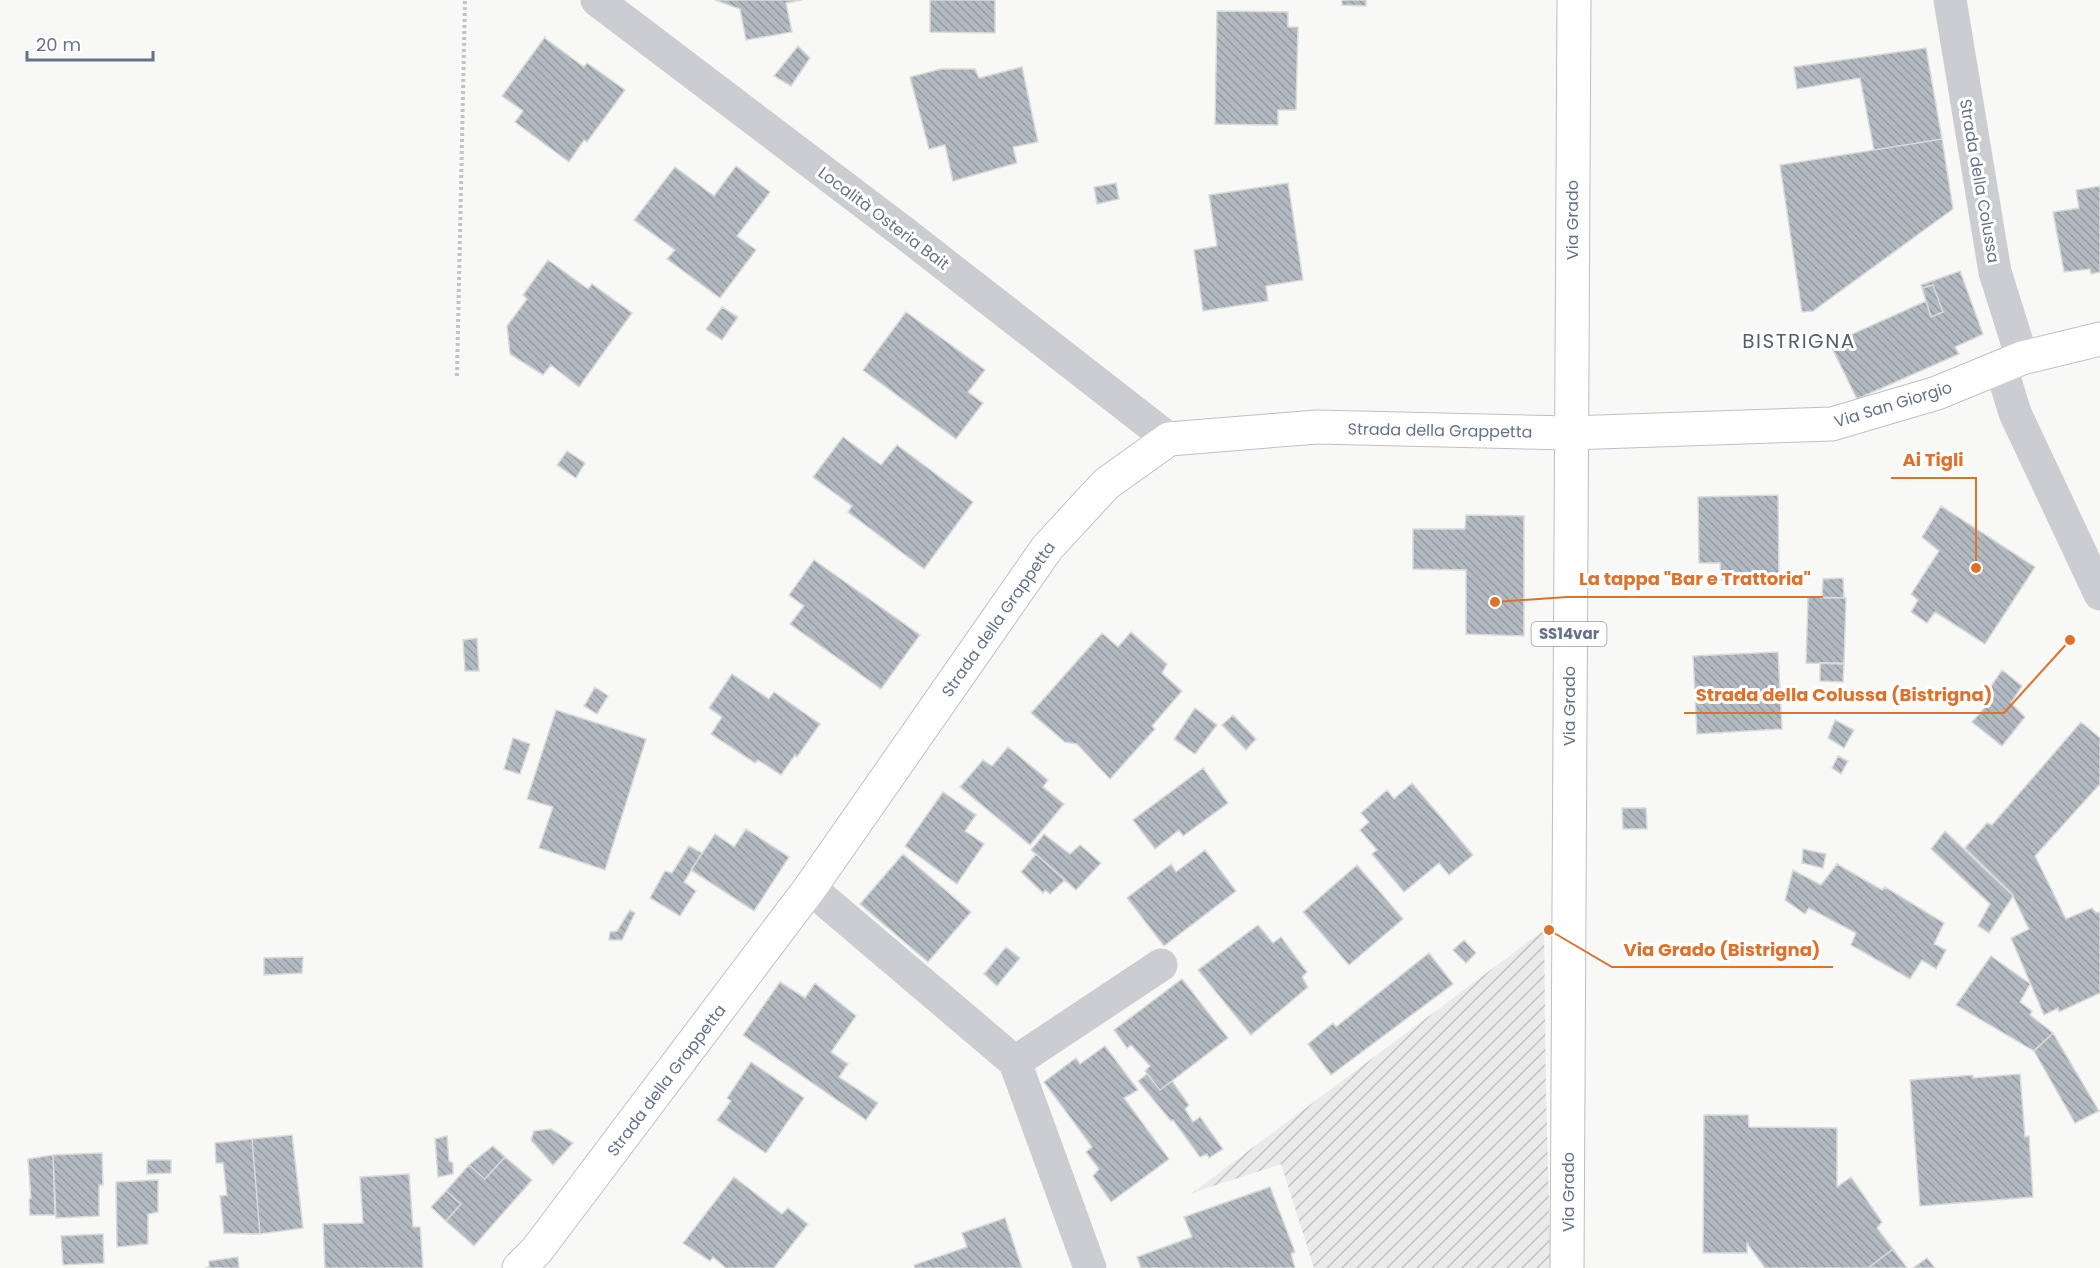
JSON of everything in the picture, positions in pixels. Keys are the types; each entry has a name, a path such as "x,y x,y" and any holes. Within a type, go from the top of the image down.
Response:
{"street":[{"name":"Località Osteria Bait","path":"597,0 903,232 1169,439"},
{"name":"Via Grado","path":"1567,1268 1574,0"},
{"name":"Strada della Colussa","path":"1950,0 2012,363 2015,413 2100,594"},
{"name":"Via San Giorgio","path":"1570,433 1832,424 1937,393 2012,363 2100,339"},
{"name":"Strada della Grappetta","path":"519,1268 537,1250 810,888 1047,548 1106,484 1169,439 1317,427 1570,433"},
{"path":"810,888 1015,1062 1090,1268"},
{"path":"1015,1062 1161,965"}],"path":[{"path":"457,376 465,0"}],"shaded area":[{"path":"1544,930 1551,1268 1314,1268 1281,1164 1192,1193"}],"building":[{"path":"715,0 802,0 786,3 792,32 746,40 740,9"},
{"path":"930,0 995,0 995,33 930,32"},
{"path":"1342,0 1366,0 1366,6 1342,5"},
{"path":"1217,11 1288,12 1288,27 1298,27 1296,110 1278,110 1278,125 1215,124"},
{"path":"545,37 584,67 587,63 625,90 587,142 584,140 569,162 515,122 523,111 502,96"},
{"path":"798,46 810,58 791,86 774,76"},
{"path":"1926,48 1942,139 1874,150 1860,78 1797,89 1794,67"},
{"path":"1022,67 1038,142 1013,147 1017,163 953,181 945,145 929,149 910,77 941,69 975,69 979,78"},
{"path":"1942,139 1953,209 1813,311 1802,312 1780,165"},
{"path":"736,166 770,192 737,236 756,250 720,298 667,259 675,250 634,220 675,167 714,196"},
{"path":"1116,183 1119,199 1097,204 1094,187"},
{"path":"1288,183 1303,280 1266,286 1268,301 1203,311 1194,250 1217,246 1209,195"},
{"path":"2100,186 2100,272 2091,274 2090,269 2064,272 2053,212 2079,208 2076,190"},
{"path":"548,260 588,289 592,284 632,313 579,387 551,365 543,375 510,354 507,326 527,299 523,295"},
{"path":"1960,271 1983,334 1955,347 1959,354 1857,399 1830,344 1926,301 1931,317 1943,312 1933,285 1922,288 1921,285"},
{"path":"1933,285 1943,312 1931,317 1922,288"},
{"path":"722,307 738,317 722,340 706,329"},
{"path":"906,312 985,370 968,392 983,403 956,439 863,370"},
{"path":"843,437 881,465 897,445 973,502 924,569 848,512 852,506 813,477"},
{"path":"567,451 585,463 576,478 557,465"},
{"path":"1778,495 1779,579 1721,580 1720,563 1699,563 1698,497"},
{"path":"1941,506 2035,567 1985,644 1935,612 1927,623 1911,612 1918,600 1911,594 1939,551 1922,537"},
{"path":"1466,515 1524,516 1524,636 1466,634 1466,570 1413,569 1413,529 1465,529"},
{"path":"814,560 920,635 881,689 790,624 804,606 789,595"},
{"path":"1843,578 1844,598 1822,598 1823,579"},
{"path":"1808,597 1846,598 1844,664 1806,663"},
{"path":"1131,632 1167,664 1162,673 1182,691 1152,726 1155,729 1110,779 1077,744 1065,742 1031,713 1102,633 1118,647"},
{"path":"477,638 479,671 465,671 463,640"},
{"path":"1778,652 1782,729 1697,734 1693,656"},
{"path":"1820,663 1844,663 1843,682 1820,681"},
{"path":"2002,670 2022,686 2011,703 2025,717 2002,746 1972,722 1986,706 1981,701"},
{"path":"732,674 769,699 774,692 820,724 781,775 758,760 755,763 711,734 722,717 709,708"},
{"path":"595,687 608,696 597,714 584,706"},
{"path":"1195,708 1217,725 1195,754 1174,739"},
{"path":"556,710 646,739 605,870 539,848 553,807 527,799"},
{"path":"1233,715 1256,739 1246,750 1222,725"},
{"path":"1835,720 1854,730 1844,748 1828,738"},
{"path":"2081,722 2100,738 2100,784 2035,856 2066,919 2092,908 2096,913 2100,912 2100,993 2059,1012 2058,1008 2044,1015 2011,938 2029,929 2012,894 1965,848 1987,823 1992,825"},
{"path":"513,738 530,744 520,774 504,769"},
{"path":"1008,747 1048,780 1043,787 1064,804 1030,845 960,787 983,760 992,766"},
{"path":"1838,756 1848,761 1841,774 1832,768"},
{"path":"1203,768 1228,803 1183,836 1179,830 1155,849 1133,820"},
{"path":"1412,783 1473,855 1449,875 1439,863 1404,892 1372,854 1377,850 1360,830 1369,822 1361,813 1387,790 1394,799"},
{"path":"943,792 976,815 965,831 984,844 957,884 905,846"},
{"path":"1622,808 1646,808 1647,829 1623,829"},
{"path":"746,829 789,857 754,911 691,870 715,834 734,847"},
{"path":"1945,831 2013,896 1989,933 1978,926 1990,904 1931,849"},
{"path":"1044,834 1070,854 1080,845 1101,863 1076,890 1031,850"},
{"path":"689,846 702,853 684,882 696,891 680,916 650,898 665,871 672,873"},
{"path":"1803,849 1826,854 1823,868 1802,863"},
{"path":"1205,850 1236,891 1164,946 1127,898 1171,864 1176,872"},
{"path":"903,854 971,912 928,962 860,904"},
{"path":"1036,854 1065,880 1050,894 1045,890 1043,893 1021,872"},
{"path":"1837,864 1882,890 1885,887 1944,923 1934,944 1946,950 1936,969 1922,960 1910,979 1851,945 1856,933 1809,908 1805,914 1785,900 1793,870 1821,885"},
{"path":"1357,865 1403,919 1349,965 1303,912"},
{"path":"630,910 635,913 622,940 609,940 610,932 617,931"},
{"path":"1258,925 1273,943 1281,937 1307,972 1302,977 1308,987 1251,1035 1198,970"},
{"path":"1464,940 1476,953 1466,963 1453,950"},
{"path":"1006,947 1020,958 997,986 984,974"},
{"path":"1429,953 1453,984 1331,1075 1308,1044 1333,1023 1336,1027"},
{"path":"1991,956 2030,984 2020,1002 2032,1011 2030,1015 2053,1033 2034,1051 1956,1005"},
{"path":"303,957 302,973 264,975 264,958"},
{"path":"1182,979 1228,1038 1160,1090 1145,1071 1150,1066 1131,1045 1127,1048 1114,1030"},
{"path":"780,982 805,998 815,983 856,1016 831,1052 848,1064 839,1077 878,1103 866,1120 743,1035"},
{"path":"2053,1033 2099,1111 2075,1123 2034,1051"},
{"path":"1105,1046 1138,1090 1124,1098 1169,1159 1111,1202 1093,1176 1099,1169 1086,1152 1092,1147 1044,1082 1076,1058 1080,1064"},
{"path":"751,1062 804,1098 766,1153 717,1120 731,1101 727,1098"},
{"path":"1147,1074 1160,1090 1172,1081 1189,1105 1185,1109 1193,1122 1200,1117 1223,1149 1209,1158 1207,1154 1200,1157 1173,1120 1171,1121 1138,1081"},
{"path":"2020,1074 2025,1137 2029,1136 2033,1197 1920,1206 1910,1080"},
{"path":"1704,1115 1748,1115 1749,1127 1837,1128 1837,1187 1851,1177 1882,1222 1877,1228 1893,1249 1868,1268 1765,1268 1747,1243 1747,1253 1703,1253"},
{"path":"551,1129 573,1143 553,1165 531,1140 534,1131"},
{"path":"292,1135 303,1228 260,1234 252,1139"},
{"path":"447,1136 449,1161 453,1163 453,1174 438,1177 435,1139"},
{"path":"252,1139 260,1234 224,1233 220,1196 227,1195 223,1163 216,1163 215,1143"},
{"path":"493,1146 505,1157 485,1179 469,1165"},
{"path":"102,1153 103,1185 99,1185 99,1216 56,1218 53,1155"},
{"path":"53,1155 55,1215 30,1215 28,1159"},
{"path":"505,1157 532,1180 474,1246 446,1221 461,1204 446,1191 469,1165 485,1179"},
{"path":"147,1160 171,1160 171,1173 147,1174"},
{"path":"409,1174 413,1227 420,1227 423,1268 325,1268 323,1224 363,1223 360,1177"},
{"path":"734,1177 782,1214 788,1208 808,1224 774,1268 726,1268 713,1257 710,1261 683,1243"},
{"path":"158,1180 158,1212 148,1214 148,1244 117,1247 116,1182"},
{"path":"1270,1187 1295,1252 1291,1254 1295,1268 1141,1268 1137,1257 1192,1237 1184,1217"},
{"path":"446,1191 461,1204 446,1221 431,1207"},
{"path":"1005,1218 1022,1268 915,1268 914,1265 967,1247 962,1233"},
{"path":"103,1234 104,1263 63,1265 61,1236"},
{"path":"1893,1249 1907,1268 1868,1268"},
{"path":"238,1257 239,1268 205,1268 209,1267 209,1261"},
{"path":"1927,1258 1935,1268 1913,1268"}],"place":[{"name":"Ai Tigli","path":"1976,568"},
{"name":"La tappa \"Bar e Trattoria\"","path":"1495,602"},
{"name":"Strada della Colussa (Bistrigna)","path":"2070,640"},
{"name":"Via Grado (Bistrigna)","path":"1549,930"}],"district":[{"name":"BISTRIGNA","path":"1799,341"}]}
